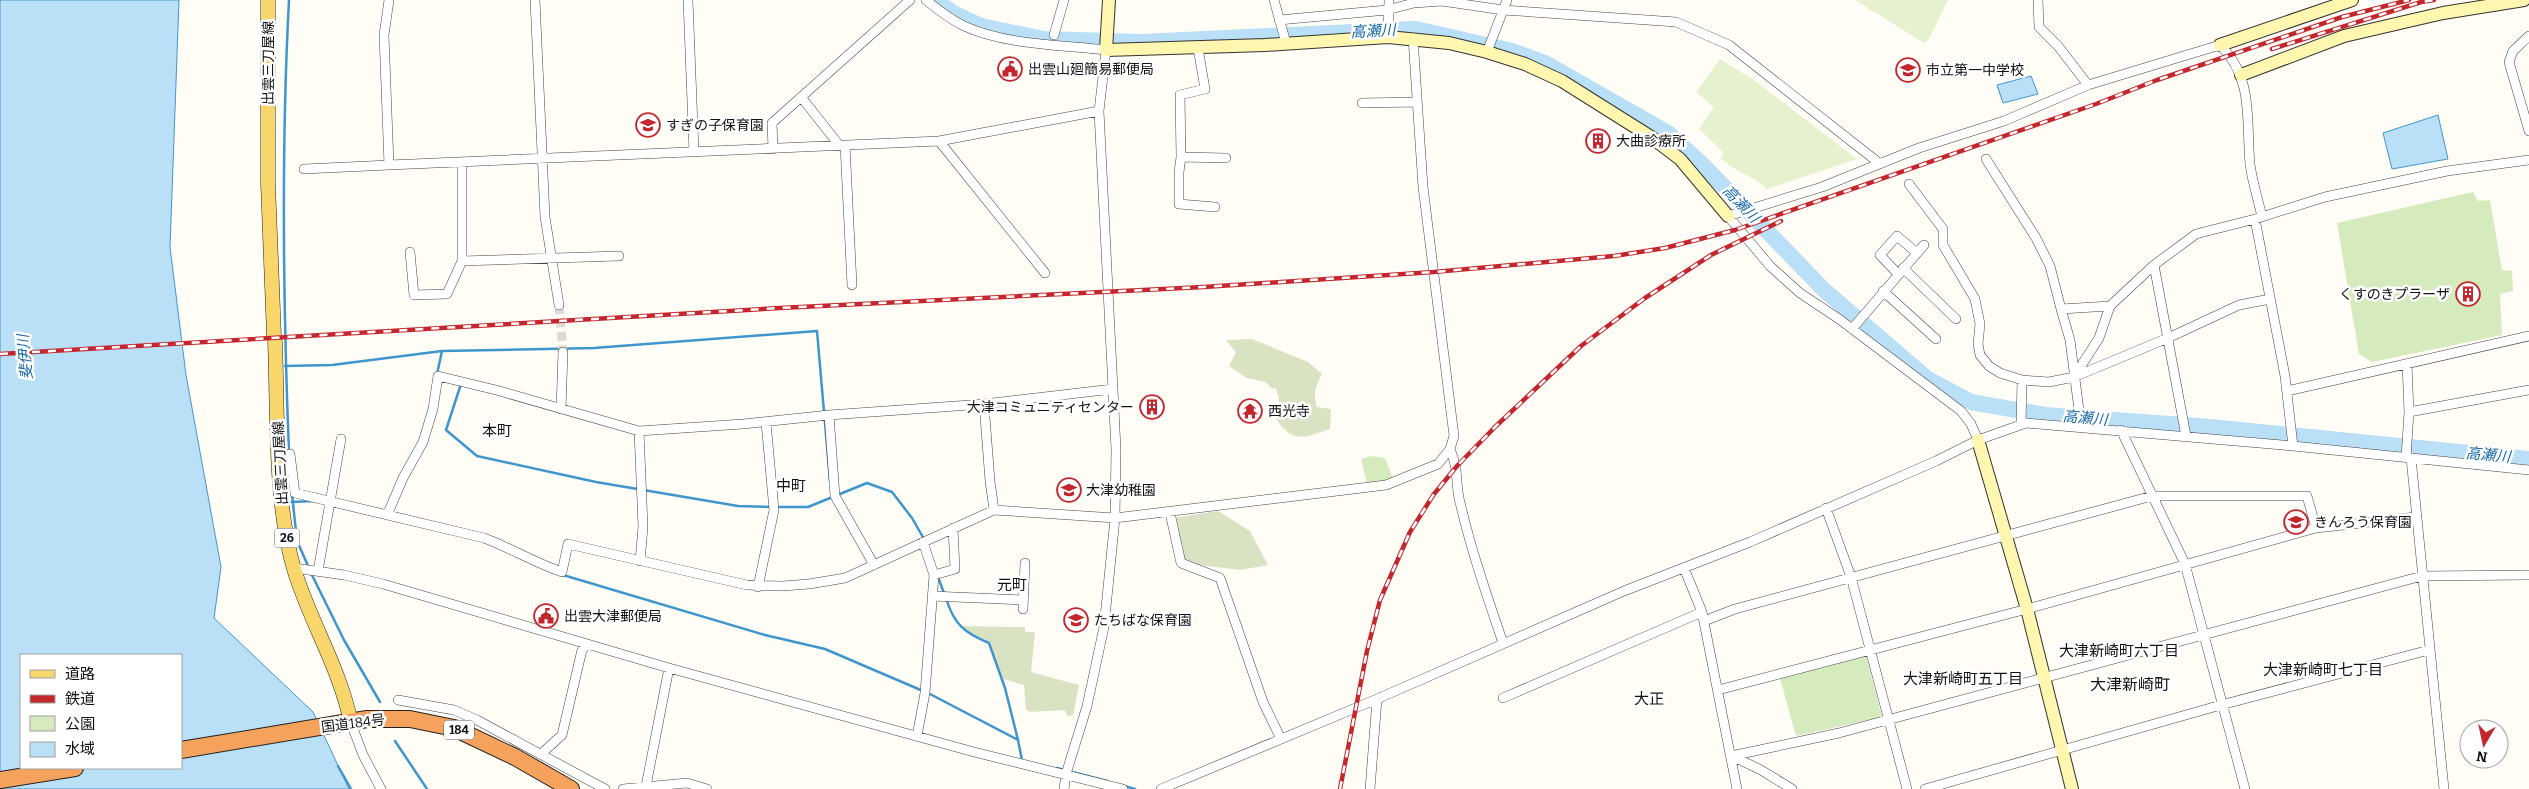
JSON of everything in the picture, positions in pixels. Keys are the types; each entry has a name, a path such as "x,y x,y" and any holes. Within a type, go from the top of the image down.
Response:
{"highway":[{"name":"国道184号","path":"182,750 382,718 443,724 515,757 571,789"},
{"path":"0,780 70,769"}],"main road":[{"name":"出雲三刀屋線","path":"268,0 268,184 284,528 306,606 337,673 346,698 342,724"}],"street":[{"path":"389,0 384,35 389,165"},
{"path":"534,0 545,217 559,305"},
{"path":"688,0 694,152"},
{"path":"773,149 772,123 910,0"},
{"path":"926,0 943,14 965,26 989,34 1022,41 1106,50 1198,48 1388,37 1449,43 1525,64 1562,80 1651,137 1680,160 1770,266 1800,293 1960,410 1971,424 1978,440 2026,609 2072,789"},
{"path":"1054,35 1064,0"},
{"path":"1064,789 1066,774 1087,706 1104,626 1115,518 1116,449 1099,111 1109,0"},
{"path":"1274,0 1286,43"},
{"path":"1388,37 1387,10 1389,0"},
{"path":"1487,52 1507,0"},
{"path":"2038,0 2039,27 2058,46 2088,85"},
{"path":"1728,216 1822,187 1878,163 2004,120 2088,85 2352,0"},
{"path":"2241,75 2344,36 2443,12 2524,0"},
{"path":"1279,20 1387,10 1414,3 1442,1 1503,10 1676,22 1729,46 1878,163"},
{"path":"2529,36 2513,51 2509,62 2529,130"},
{"path":"290,454 296,493 388,513 484,538 512,548 542,565 562,572 568,544 640,562 758,587 809,584 845,578 994,510 1115,518 1386,485 1438,464 1450,449 1454,436 1423,187 1413,38"},
{"path":"2220,44 2235,60 2241,75 2249,119 2250,164 2270,299 2287,392 2293,446"},
{"path":"1198,48 1205,89 1180,95 1182,156 1179,172 1180,204 1215,207"},
{"path":"802,98 842,145 852,285"},
{"path":"1362,103 1417,102"},
{"path":"304,169 939,141 1099,111"},
{"path":"939,141 1045,272"},
{"path":"1182,156 1226,158"},
{"path":"1986,159 2036,238 2050,266 2070,340 2081,426"},
{"path":"2074,377 2099,338 2110,306 2154,265 2196,234 2344,193 2447,171 2529,160"},
{"path":"410,252 414,296 447,294 462,261 462,162"},
{"path":"1909,184 1942,229 1943,245 1975,299 1980,324 1978,344 1980,355 1989,366 2000,373 2022,380 2049,382 2074,377 2168,338 2238,305 2270,299"},
{"path":"1917,253 1897,236 1880,254 1956,319"},
{"path":"1852,330 1864,318 1883,291 1924,246"},
{"path":"462,261 619,256"},
{"path":"2154,265 2186,436"},
{"path":"1883,291 1936,339"},
{"path":"2061,309 2110,306"},
{"path":"2287,392 2529,337"},
{"path":"561,409 563,352"},
{"path":"2407,364 2408,458 2416,516 2444,789"},
{"path":"388,513 403,478 423,442 433,408 438,376 639,431 984,404 1113,388"},
{"path":"2021,424 2022,380"},
{"path":"2409,412 2529,390"},
{"path":"984,404 994,510"},
{"path":"829,415 835,496 874,565"},
{"path":"758,587 774,510 766,422"},
{"path":"1161,789 1377,700 1503,643 1936,461 1978,440 2021,424 2081,426 2529,470"},
{"path":"2121,430 2185,564 2221,705 2245,789"},
{"path":"639,431 643,527 640,562"},
{"path":"318,571 341,439"},
{"path":"1450,449 1457,466 1459,497 1490,606 1503,643"},
{"path":"1503,698 1703,617 2152,496 2307,496 2316,528"},
{"path":"1826,508 1851,577 1907,789"},
{"path":"1170,512 1181,563 1220,578 1264,702 1281,739"},
{"path":"1718,690 2026,609 2316,528 2416,516"},
{"path":"934,575 955,569 953,528"},
{"path":"917,736 925,693 934,575 923,542"},
{"path":"932,596 1023,604 1026,563"},
{"path":"294,568 383,584 669,668 974,752 1123,789"},
{"path":"1684,568 1703,617 1738,789"},
{"path":"1731,756 1839,733 2422,576 2529,575"},
{"path":"541,754 562,735 582,650 587,644"},
{"path":"1925,789 2061,749 2429,650"},
{"path":"646,786 669,668"},
{"path":"398,700 454,710 605,789"},
{"path":"1370,789 1377,700"},
{"path":"342,724 363,755 381,789"},
{"path":"1731,756 1761,770 1792,789"},
{"path":"623,789 687,783 707,789"}],"green space":[{"path":"1855,0 1948,0 1929,39 1924,43"},
{"path":"1720,59 1755,81 1857,159 1767,189 1756,180 1726,163 1720,158 1724,153 1699,129 1714,107 1696,92"},
{"path":"2473,192 2478,201 2490,200 2502,270 2512,271 2513,291 2500,294 2502,335 2372,362 2359,354 2337,223"},
{"path":"1252,339 1308,362 1322,374 1316,387 1315,398 1317,407 1331,409 1330,429 1300,437 1289,433 1276,419 1279,398 1276,389 1271,388 1266,382 1247,378 1229,366 1236,352 1226,340"},
{"path":"1372,456 1385,458 1393,479 1367,484 1361,459"},
{"path":"1218,511 1250,531 1268,565 1240,570 1183,563 1173,518"},
{"path":"960,626 1025,627 1025,632 1035,632 1031,672 1079,685 1073,715 1067,716 1065,710 1030,712 1026,710 1024,685 1003,679 990,642 973,635"},
{"path":"1866,655 1882,717 1796,736 1780,678"}],"water":[{"name":"斐伊川","path":"0,0 179,0 170,247 186,375 221,567 214,618 313,712 349,789 0,789"},
{"path":"2031,76 2038,94 2003,103 1997,85"},
{"path":"2438,115 2448,159 2392,169 2383,133"}],"waterway":[{"path":"289,0 286,57 284,226 285,340 289,453"},
{"name":"高瀬川","path":"936,0 953,13 981,26 1044,39 1142,42 1416,29 1512,51 1545,63 1668,133 1705,167 1824,290 1928,379 1971,402 2045,415 2211,427 2529,459"},
{"path":"442,351 594,348 817,331 830,481"},
{"path":"285,366 332,365 442,351 437,374"},
{"path":"461,384 446,430 477,456 596,482 738,506 771,507"},
{"path":"776,507 808,507 867,483 892,492 912,518 924,539"},
{"path":"292,494 297,541 309,568"},
{"path":"291,502 315,501"},
{"path":"311,573 344,640 380,702"},
{"path":"563,575 765,635 825,649 923,691"},
{"path":"938,577 944,593"},
{"path":"946,598 953,615 962,627 973,636 989,643 1005,688 1018,740"},
{"path":"928,693 1018,740 1022,760"},
{"path":"395,741 427,789"},
{"path":"338,766 351,789"},
{"path":"1057,768 1107,781"},
{"path":"1124,786 1135,789"}],"tunnel":[{"path":"559,305 563,352"}],"railway":[{"path":"0,354 780,308 1204,287 1434,272 1614,256 1665,248 1735,230 2096,104 2157,80 2342,17 2409,0"},
{"path":"2272,49 2421,2 2434,0"},
{"path":"1340,789 1367,651 1380,600 1410,532 1434,494 1457,466 1495,427 1581,346 1645,298 1711,255 1781,221"}],"place":[{"name":"出雲山廻簡易郵便局","path":"1010,69"},
{"name":"市立第一中学校","path":"1908,70"},
{"name":"すぎの子保育園","path":"648,125"},
{"name":"大曲診療所","path":"1598,141"},
{"name":"くすのきプラーザ","path":"2468,294"},
{"name":"大津コミュニティセンター","path":"1152,407"},
{"name":"西光寺","path":"1250,411"},
{"name":"大津幼稚園","path":"1069,490"},
{"name":"きんろう保育園","path":"2296,522"},
{"name":"出雲大津郵便局","path":"546,616"},
{"name":"たちばな保育園","path":"1076,620"}],"district":[{"name":"本町","path":"497,431"},
{"name":"中町","path":"791,486"},
{"name":"元町","path":"1012,585"},
{"name":"大津新崎町六丁目","path":"2119,651"},
{"name":"大津新崎町七丁目","path":"2323,670"},
{"name":"大津新崎町五丁目","path":"1963,679"},
{"name":"大津新崎町","path":"2130,684"},
{"name":"大正","path":"1649,699"}]}
